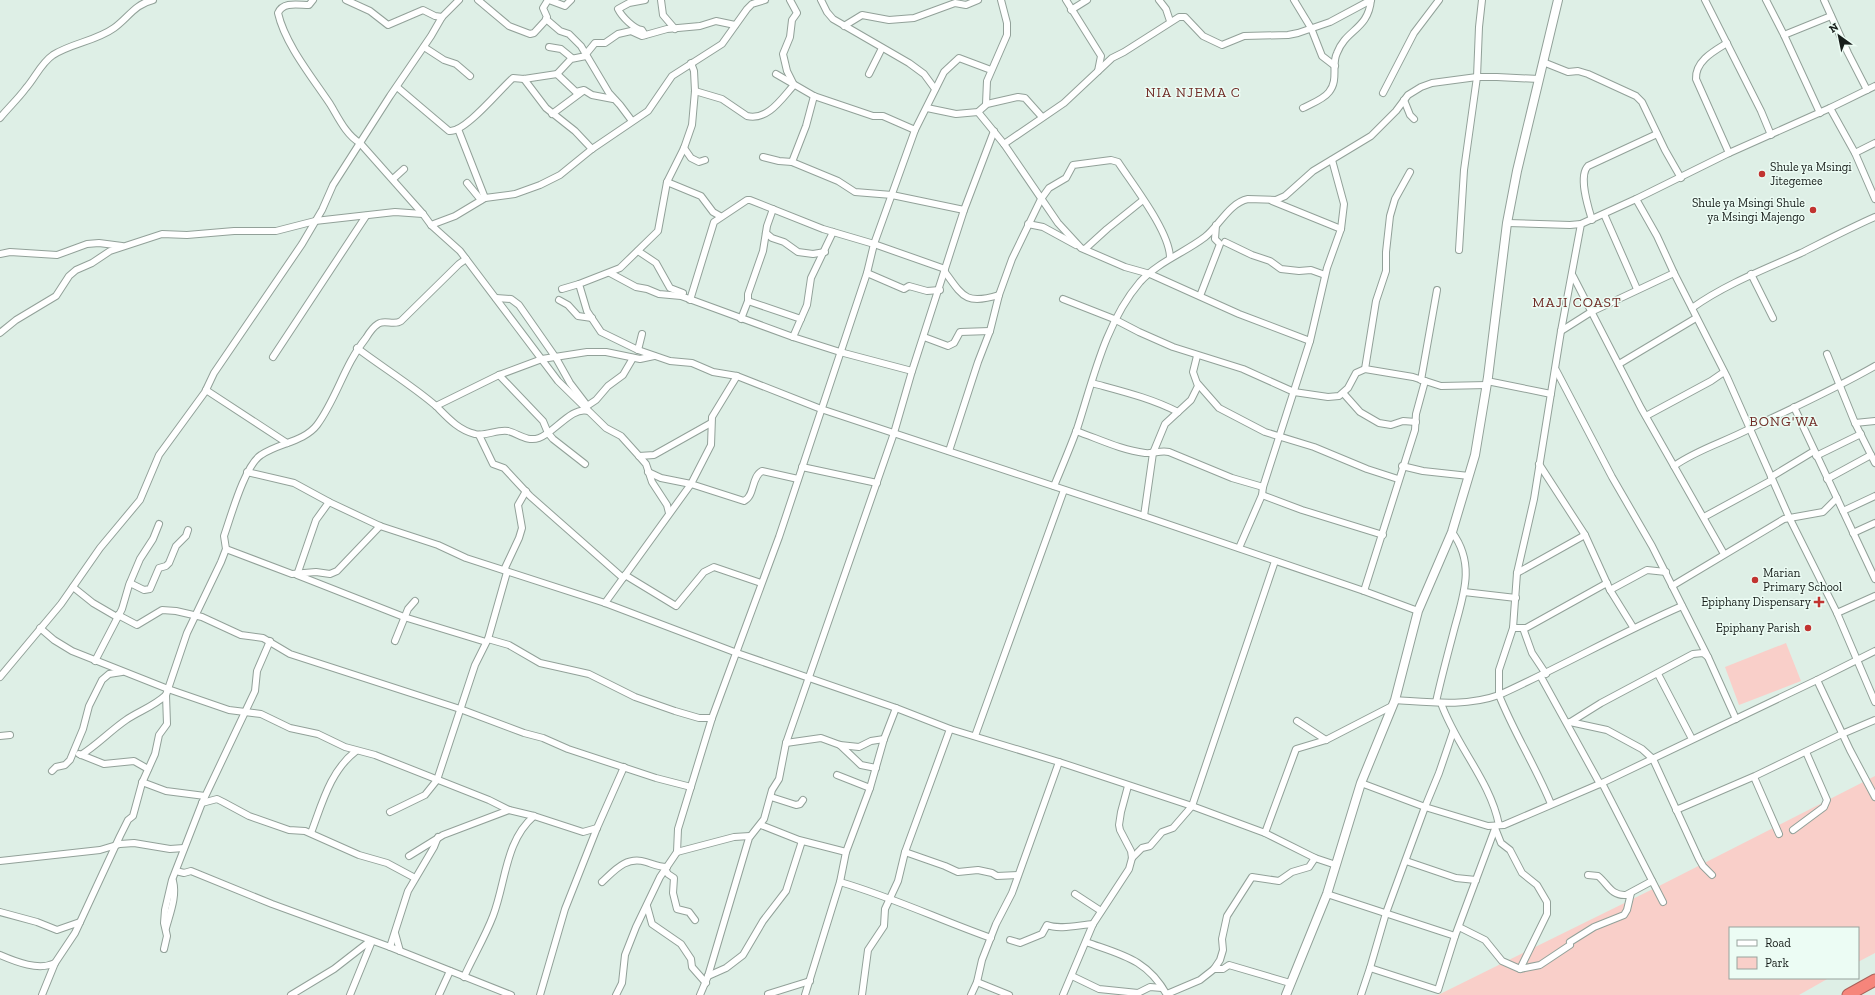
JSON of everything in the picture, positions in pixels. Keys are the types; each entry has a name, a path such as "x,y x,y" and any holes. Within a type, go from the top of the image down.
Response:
{"highway":[{"path":"1848,995 1875,980"}],"main road":[{"path":"1286,995 1327,894 1362,783 1394,703 1418,611 1452,532 1475,455 1487,383 1508,224 1517,171 1558,0"}],"street":[{"path":"0,118 26,89 42,65 52,55 103,34 121,22 135,7 153,0"},
{"path":"313,0 309,5 290,5 283,7 278,13 279,18 291,44 345,128 393,179 431,225 458,248 558,381 588,408"},
{"path":"346,0 370,11 388,26 423,10 435,16 442,17"},
{"path":"0,677 61,604 103,544 140,500 160,455 206,390 214,373 302,244 322,210 334,185 442,17 459,0"},
{"path":"478,0 508,26 530,34 538,30 546,19"},
{"path":"571,0 565,6 548,0 543,8 546,19 560,31 569,34 581,46 613,99 620,105 632,121"},
{"path":"645,0 629,3 618,9 622,16 638,29 642,30 645,35"},
{"path":"660,0 664,15 675,29"},
{"path":"431,225 455,216 483,199 515,194 540,185 560,175 592,149 648,111 672,76 691,62 720,45 749,6 765,0"},
{"path":"790,0 797,13 792,23 790,37 785,48 783,58 787,71 794,85"},
{"path":"821,0 829,14 844,26 924,74 935,89"},
{"path":"844,26 862,15 889,20 914,18 956,3 966,4 978,0"},
{"path":"986,104 986,84 1006,35 1007,23 1001,0"},
{"path":"1066,0 1101,56 1098,71"},
{"path":"1071,10 1087,0"},
{"path":"1159,0 1166,9 1170,21"},
{"path":"1294,0 1311,28 1322,56 1335,66"},
{"path":"1004,144 1042,116 1064,103 1112,58 1150,36 1170,21 1179,17 1185,17 1203,36 1222,45 1244,36 1288,35 1330,22 1371,0"},
{"path":"1303,108 1329,92 1334,79 1336,54 1341,45 1368,16 1371,0"},
{"path":"1383,93 1406,46 1440,0"},
{"path":"1459,250 1464,170 1477,77 1479,27 1482,0"},
{"path":"1705,0 1761,111 1770,135"},
{"path":"1766,0 1820,113"},
{"path":"1824,0 1867,90"},
{"path":"1784,35 1831,16"},
{"path":"397,87 449,131 453,131 473,118 513,78 557,74 572,58 586,55 595,43 608,42 620,33 631,31 640,36 667,29 700,26 716,21 735,25"},
{"path":"1727,43 1702,62 1696,73 1696,79 1729,153"},
{"path":"424,47 444,60 456,64 470,76"},
{"path":"549,47 561,49 572,58"},
{"path":"869,74 882,48"},
{"path":"1101,56 1112,58"},
{"path":"616,995 622,983 625,955 666,868 677,852 678,830 712,718 779,537 867,273 874,244 915,130 944,72 960,58 992,70"},
{"path":"562,289 610,273 624,264 658,231 667,182 684,148 692,125 695,91 694,69 691,62"},
{"path":"1543,62 1568,72 1578,71 1588,74 1629,92 1642,102 1657,134 1681,178"},
{"path":"557,74 576,92 584,90 592,94 613,99"},
{"path":"776,74 814,96 873,116 883,116 915,130"},
{"path":"1054,486 1076,431 1114,319 1141,281 1170,258 1206,236 1230,211 1245,200 1271,200 1285,196 1313,171 1379,130 1414,90 1432,83 1477,77 1539,79"},
{"path":"524,78 552,114 574,131 592,149"},
{"path":"695,91 722,99 747,116 752,117 763,114 772,109 794,85"},
{"path":"1508,224 1570,225 1581,224 1592,220 1681,178 1729,153 1820,113 1875,86"},
{"path":"552,114 584,90"},
{"path":"792,162 806,126 814,96"},
{"path":"927,108 956,114 978,112 986,104 1018,97 1025,98 1042,116"},
{"path":"1404,100 1410,115 1414,119"},
{"path":"1830,108 1856,153 1875,199"},
{"path":"978,112 1004,144 1058,223 1083,248"},
{"path":"458,129 483,199"},
{"path":"701,995 706,983 750,836 761,825 772,790 779,780 786,743 877,484 912,371 940,290 964,210 994,131"},
{"path":"1592,220 1586,202 1583,174 1585,169 1588,166 1657,134"},
{"path":"1856,153 1875,143"},
{"path":"684,148 693,160 699,162 706,160"},
{"path":"763,157 779,161 792,162 838,181 855,192 892,195 964,210"},
{"path":"949,451 978,362 990,331 999,295 1012,259 1041,199 1049,188 1066,178 1075,163 1111,160 1118,162 1144,200 1169,246 1170,258"},
{"path":"1239,548 1262,495 1263,487 1310,342 1325,275 1341,229 1344,204 1332,160"},
{"path":"393,179 404,169"},
{"path":"1365,368 1376,301 1386,271 1386,252 1390,216 1395,198 1410,172"},
{"path":"667,182 692,190 701,196 713,212 720,216"},
{"path":"467,183 483,199"},
{"path":"690,298 713,224 720,216 747,200 833,232 874,244 945,270 957,290 971,299 978,300 999,295"},
{"path":"1083,248 1144,200"},
{"path":"1271,200 1341,229"},
{"path":"1636,200 1657,236 1696,318 1724,372 1751,429 1771,479 1837,613 1875,702"},
{"path":"741,319 748,302 748,294 763,252 768,222 773,209"},
{"path":"0,333 16,320 56,296 72,273 92,263 107,252 162,234 187,235 234,231 276,231 315,221 395,212 423,214"},
{"path":"1604,214 1637,289"},
{"path":"272,357 366,216"},
{"path":"1692,308 1716,292 1751,274 1875,217"},
{"path":"1028,224 1042,227 1125,267 1150,274 1239,314 1310,342"},
{"path":"1551,804 1545,788 1509,720 1499,695 1498,686 1501,661 1513,628 1518,573 1534,499 1561,332 1573,276 1581,224"},
{"path":"1200,296 1220,244 1215,239 1216,225"},
{"path":"793,337 807,305 811,278 825,252 833,232"},
{"path":"766,233 772,238 784,242 798,252 812,254 825,252"},
{"path":"1224,242 1252,255 1270,261 1281,269 1299,271 1311,270 1325,275"},
{"path":"0,254 10,252 57,256 94,243 124,246"},
{"path":"638,251 656,263 670,288 690,298 741,319 793,337 840,352 912,371"},
{"path":"42,995 55,963 72,938 128,820 133,816 142,782 155,754 159,735 168,724 166,696 168,689 187,633 226,549 224,536 247,472 252,464 262,454 276,446 287,443 305,434 316,426 358,348 379,323 396,323 401,321 459,264 466,259"},
{"path":"1561,332 1591,312 1674,272"},
{"path":"610,273 636,287 647,288 658,294 690,298"},
{"path":"867,273 904,289 909,286 928,291 940,290"},
{"path":"1751,274 1773,318"},
{"path":"1573,276 1646,416 1724,554"},
{"path":"580,284 586,310 604,334 638,350 670,361 692,363 713,372 737,376 821,409 1239,548 1418,611"},
{"path":"1364,591 1402,466 1413,436 1437,290"},
{"path":"496,298 511,299 516,302 556,358 588,408 609,430 621,436 646,464 656,490 667,505 669,513"},
{"path":"1063,299 1114,319 1139,332 1197,356 1243,369 1294,392 1328,397 1339,396 1344,394 1356,373 1365,368 1441,386 1487,383 1551,394"},
{"path":"559,300 568,305 578,316 592,318"},
{"path":"748,302 801,319"},
{"path":"1619,364 1696,318"},
{"path":"924,337 948,346 954,343 960,332 990,331"},
{"path":"638,350 642,334"},
{"path":"358,348 436,406 452,422 472,433 479,435 507,431 519,437 533,439 540,438 567,417 588,408 608,386 623,375 633,358"},
{"path":"436,406 499,375 542,359 587,352 606,352 633,358 656,356"},
{"path":"1827,354 1855,423 1875,463"},
{"path":"1197,356 1193,372 1198,384 1219,408 1265,432 1314,447 1398,480"},
{"path":"1674,466 1692,454 1712,444 1751,429 1875,366"},
{"path":"1556,370 1604,463 1666,572 1708,656 1736,719"},
{"path":"1646,416 1711,381 1724,372"},
{"path":"499,375 543,421 548,433 578,460 585,464"},
{"path":"605,603 691,484 711,445 712,417 737,376"},
{"path":"1092,383 1146,398 1166,405 1178,412"},
{"path":"1144,516 1153,453 1165,424 1191,400 1198,384"},
{"path":"206,390 287,443"},
{"path":"1344,394 1360,412 1378,423 1391,425 1403,421 1416,422"},
{"path":"1794,407 1875,579"},
{"path":"1855,423 1875,421"},
{"path":"639,456 654,455 712,422"},
{"path":"1076,431 1127,450 1153,453 1162,450 1169,452 1232,478 1263,487"},
{"path":"1704,517 1815,454 1861,434"},
{"path":"479,435 491,462 504,468 526,491 624,576 676,606 704,572 710,568 714,567 761,583"},
{"path":"1827,479 1871,454"},
{"path":"1539,464 1585,535 1610,590 1633,627"},
{"path":"1402,466 1422,471 1469,476"},
{"path":"802,467 877,484"},
{"path":"648,472 661,478 691,484 744,501 748,498 757,474 762,471 798,479"},
{"path":"247,472 294,483 329,502 380,526 505,571 605,603 808,679 896,708 950,729 1059,762 1192,806 1265,833 1315,858 1336,865"},
{"path":"975,736 1064,490"},
{"path":"390,812 425,795 437,780 475,665 487,641 505,571 519,538 522,528 518,505 526,491"},
{"path":"1262,495 1302,510 1382,535"},
{"path":"1843,511 1875,496"},
{"path":"1672,586 1789,517 1823,512 1837,498"},
{"path":"297,575 316,520 329,502"},
{"path":"1853,533 1875,523"},
{"path":"95,661 117,616 122,609 130,583 140,559 153,539 159,524"},
{"path":"297,575 316,572 330,574 337,570 380,526"},
{"path":"130,583 144,590 150,588 159,568 166,566 169,563 178,543 186,536 188,530"},
{"path":"1452,532 1458,541 1465,561 1466,572 1464,592 1438,702 1494,805 1501,843 1510,850 1522,873 1537,885 1547,902 1547,914 1520,969"},
{"path":"1518,573 1585,535"},
{"path":"226,549 404,617 487,641 509,645 540,663 589,674 635,697 699,718 712,718"},
{"path":"1132,858 1142,848 1149,847 1162,832 1173,828 1192,806 1275,561"},
{"path":"1610,590 1647,570 1666,572"},
{"path":"1513,628 1523,628 1607,583"},
{"path":"73,587 93,603 137,625 162,610 196,615 208,619 241,635 263,638 290,654 460,709 656,778 691,787"},
{"path":"1464,592 1516,598"},
{"path":"1837,613 1875,596"},
{"path":"394,641 408,609 415,601"},
{"path":"1265,833 1296,749 1326,740 1394,703 1484,700 1499,695 1544,675 1633,627 1682,606"},
{"path":"40,628 62,645 95,661 168,689 229,710 261,714 285,727 318,734 356,750 376,755 489,800 509,810 534,816 583,832 597,828"},
{"path":"1523,628 1532,653 1663,902"},
{"path":"164,949 167,936 166,930 175,895 172,880 205,796 256,687 258,668 270,641"},
{"path":"1362,783 1425,807 1488,826 1497,826 1512,822 1653,759 1817,680 1875,650"},
{"path":"1568,723 1601,703 1693,654 1703,653 1708,656"},
{"path":"52,771 56,767 67,764 74,753 83,729 89,706 102,680 109,674 124,671"},
{"path":"1658,674 1692,740"},
{"path":"1817,680 1842,734 1875,797"},
{"path":"81,755 100,742 126,720 145,711 166,696"},
{"path":"805,995 840,882 846,852 870,788 884,739 896,708"},
{"path":"1676,810 1754,777 1842,734 1875,720"},
{"path":"1297,722 1326,740"},
{"path":"1568,723 1604,729 1642,749 1653,759 1699,859 1703,866 1712,875"},
{"path":"862,995 868,950 884,926 884,913 889,898 898,881 905,852 950,729"},
{"path":"1361,995 1386,913 1425,807 1440,773 1453,732"},
{"path":"0,736 10,735"},
{"path":"786,743 820,738 840,746 859,747 871,740 884,739"},
{"path":"840,746 862,765 876,768"},
{"path":"311,833 338,770 346,758 356,750"},
{"path":"1793,830 1824,807 1827,800 1806,752"},
{"path":"74,753 104,764 134,761 148,769"},
{"path":"971,995 977,982 982,960 1012,893 1059,762"},
{"path":"540,995 565,910 597,828 624,767"},
{"path":"837,775 870,788"},
{"path":"1754,777 1779,834"},
{"path":"142,782 166,791 205,796"},
{"path":"1063,995 1094,924 1101,911 1130,869 1132,858 1131,851 1119,825 1128,786"},
{"path":"770,797 796,805 800,804 803,800"},
{"path":"202,803 217,799 249,816 289,830 301,830 311,833 353,853 388,863 415,878"},
{"path":"409,856 438,837 509,810"},
{"path":"464,977 493,918 503,877 517,836 522,827 534,816"},
{"path":"761,825 802,840 846,852"},
{"path":"1370,968 1438,990 1455,936 1497,826"},
{"path":"677,852 736,836 750,836"},
{"path":"390,947 403,904 415,878 434,847 438,837"},
{"path":"708,976 729,966 743,955 763,921 786,891 802,840"},
{"path":"0,861 25,860 72,852 100,850 116,845 134,843 170,849 184,848"},
{"path":"905,852 958,872 978,870 992,873 997,876 1018,875"},
{"path":"1086,942 1136,960 1167,994 1200,980 1214,969 1220,960 1223,950 1222,939 1227,916 1252,877 1279,882 1292,872 1307,868 1315,858"},
{"path":"602,882 626,862 645,861 666,868"},
{"path":"1406,861 1456,878 1476,880"},
{"path":"666,868 668,874 674,878 673,893 677,909 689,912 695,920"},
{"path":"176,871 184,873 191,871 272,904 390,947 511,995"},
{"path":"1588,875 1600,877 1612,892 1624,896 1652,881"},
{"path":"840,882 889,898 946,922 991,938"},
{"path":"1459,927 1485,940 1502,961 1520,969 1540,964 1594,927 1624,915 1631,893"},
{"path":"1075,894 1101,911"},
{"path":"1327,894 1455,936"},
{"path":"647,906 652,924 679,942 691,958 692,967 706,983"},
{"path":"0,912 37,922 57,930 80,922"},
{"path":"1010,940 1020,942 1042,934 1047,925 1066,927 1073,925 1094,924"},
{"path":"395,933 400,951"},
{"path":"292,995 339,965 371,941"},
{"path":"350,995 371,941"},
{"path":"0,955 39,967 46,967 55,963"},
{"path":"1214,969 1223,969 1229,965 1290,983"},
{"path":"439,995 450,971"},
{"path":"1072,976 1099,989 1137,994 1150,987 1162,988"},
{"path":"768,994 810,981"},
{"path":"977,982 1010,995"}],"green space":[{"path":"1786,643 1801,681 1739,705 1725,667"},
{"path":"1875,776 1875,953 1859,961 1859,927 1729,927 1729,979 1827,979 1799,995 1438,995 1661,885"}],"place":[{"name":"Shule ya Msingi Jitegemee","path":"1762,174"},
{"name":"Shule ya Msingi Shule ya Msingi Majengo","path":"1813,210"},
{"name":"Marian Primary School","path":"1755,580"},
{"name":"Epiphany Dispensary","path":"1819,602"},
{"name":"Epiphany Parish","path":"1808,628"}],"district":[{"name":"NIA NJEMA C","path":"1193,92"},
{"name":"MAJI COAST","path":"1577,302"},
{"name":"BONG'WA","path":"1784,421"}]}
